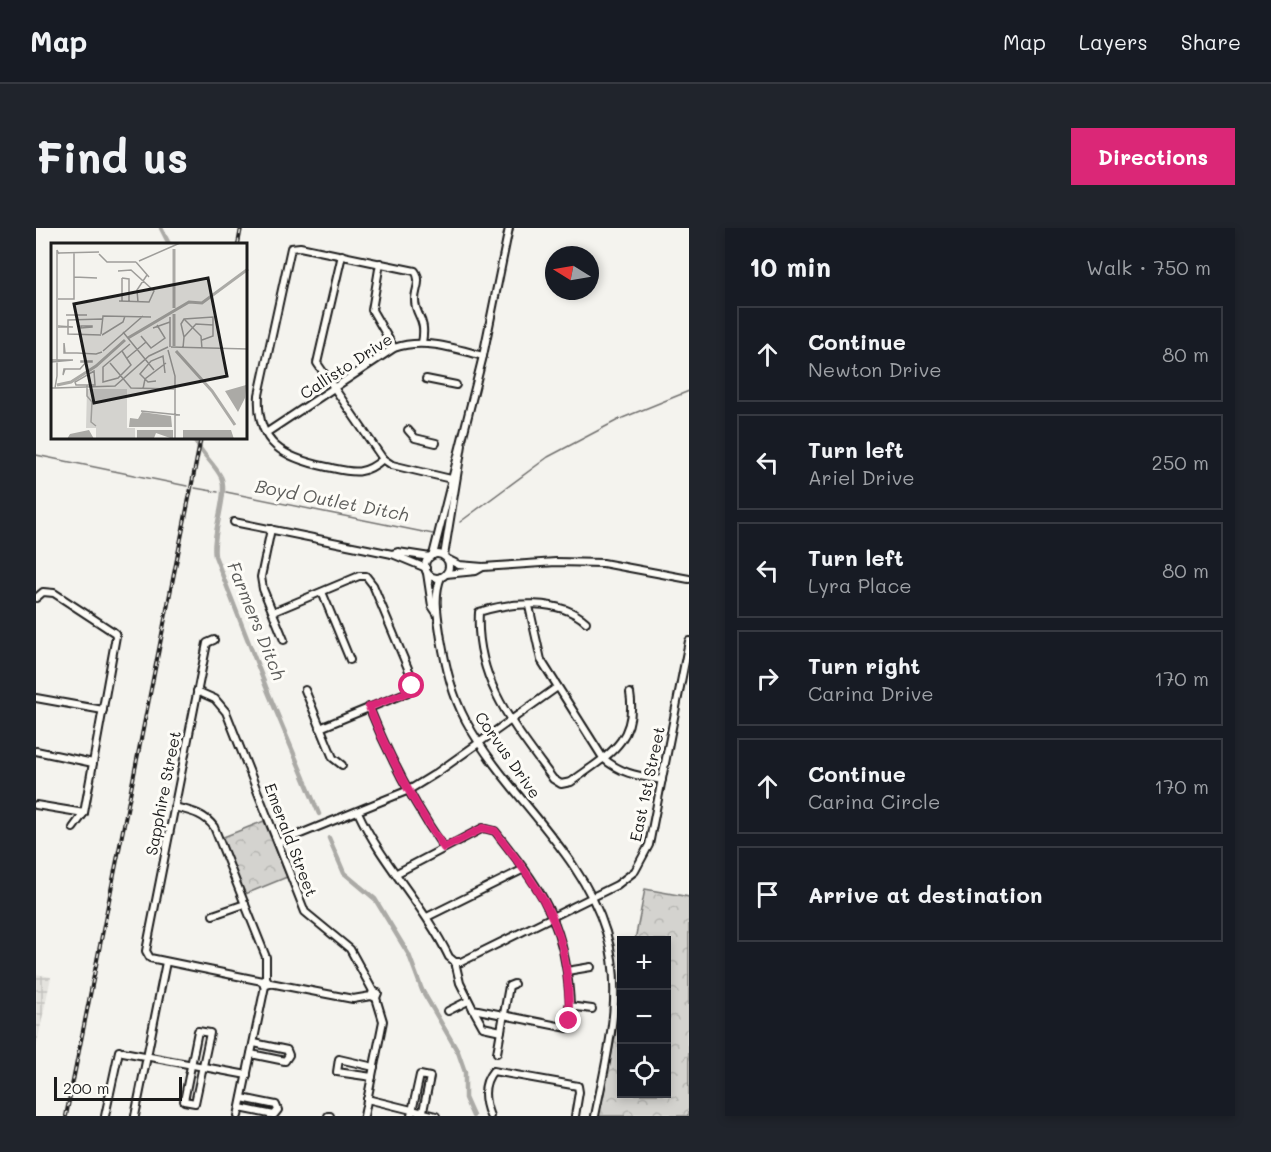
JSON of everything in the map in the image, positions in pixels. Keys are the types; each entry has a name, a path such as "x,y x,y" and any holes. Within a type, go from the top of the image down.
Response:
{"street":[{"path":"444,575 449,567 446,558 446,521 451,479 483,356 509,228"},
{"path":"383,459 372,469 356,472 296,460 274,445 266,433 260,418 259,395 291,248 300,247 413,270 419,276 415,301 424,323 422,343"},
{"path":"342,255 317,363 383,459 392,465 451,479"},
{"path":"380,263 372,310 394,348"},
{"name":"Callisto Drive","path":"266,433 394,348 422,343 483,356"},
{"path":"426,379 456,385"},
{"path":"408,430 415,438 436,443"},
{"path":"426,569 446,521 463,454 462,443"},
{"path":"234,522 392,554 426,569 435,577 476,571 483,567"},
{"path":"271,529 261,577 263,589 284,640"},
{"path":"392,554 398,552 446,558 459,565 483,567 556,562 619,564 689,579"},
{"name":"Corvus Drive","path":"426,569 432,606 437,612"},
{"name":"Corvus Drive","path":"444,575 437,587 437,612 449,679 462,712 480,743 576,872 592,898"},
{"path":"273,612 359,576 366,576 373,585 412,678 412,686 408,692 321,728"},
{"path":"36,598 48,592 116,633 84,813 73,828"},
{"path":"322,592 350,660"},
{"path":"586,622 576,613 553,605 490,608 479,612 478,626 488,678 496,699 553,779 561,784 571,782 622,742 628,731 633,709 630,693"},
{"path":"529,606 541,660 556,688 603,758 615,769 627,774 662,780"},
{"name":"Sapphire Street","path":"166,962 147,956 207,643 214,640"},
{"name":"East 1st Street","path":"454,962 461,962 592,898 627,878 642,861 649,844 689,642"},
{"path":"278,843 409,790 480,743 556,688"},
{"path":"305,690 333,758 342,765"},
{"name":"Emerald Street","path":"197,692 215,699 226,712 305,912 350,949 374,995 382,1021 364,1116"},
{"path":"36,698 103,710"},
{"path":"369,707 385,748 444,848"},
{"path":"36,751 93,763"},
{"path":"36,805 84,813"},
{"path":"174,807 196,812 209,820 266,957 266,982 238,1116"},
{"path":"358,812 372,838 428,917 449,957 454,962 468,1001 483,1027 501,1031"},
{"path":"397,873 483,828 490,828 495,831 524,869 553,917 563,942 567,971 568,1028 473,1009"},
{"path":"428,917 524,869"},
{"path":"592,898 610,946 615,990 612,1035 595,1116"},
{"path":"213,915 245,904"},
{"path":"135,1116 166,962 353,999 374,995"},
{"path":"567,971 591,967"},
{"path":"497,1053 509,986 514,984"},
{"path":"448,1011 468,1001"},
{"path":"569,1006 592,1009"},
{"path":"204,1031 210,1033 203,1067 195,1102 184,1101 198,1032 204,1031"},
{"path":"251,1054 285,1061 289,1055 287,1050 254,1043"},
{"path":"105,1116 121,1051 247,1075"},
{"path":"372,1077 337,1071 339,1059 374,1067"},
{"path":"490,1116 484,1101 489,1078 493,1071 578,1086 575,1116"},
{"path":"412,1113 420,1075 425,1075 430,1077 423,1113"},
{"path":"240,1108 274,1115 278,1110 276,1105 242,1098"},
{"path":"367,1099 412,1113 436,1116"}],"shaded area":[{"path":"36,974 51,977 36,1048"}],"green space":[{"path":"264,821 287,877 243,895 221,838"},
{"path":"645,889 689,897 689,1116 599,1116 617,1027 617,1098 671,1098 671,936 636,936"}],"waterway":[{"name":"Farmers Ditch","path":"161,228 168,243"},
{"name":"Boyd Outlet Ditch","path":"460,522 548,457 620,419 689,391"},
{"name":"Farmers Ditch","path":"195,440 218,472 223,484 222,504 215,537 215,556 319,814"},
{"name":"Boyd Outlet Ditch","path":"36,455 187,486"},
{"name":"Boyd Outlet Ditch","path":"195,488 218,492"},
{"name":"Boyd Outlet Ditch","path":"226,492 433,534"},
{"name":"Farmers Ditch","path":"329,838 344,873 375,899 409,955 422,990 458,1052 465,1072 465,1098 473,1116"}],"railway":[{"path":"238,243 241,228"},
{"path":"66,1116 201,440"}],"route":[{"path":"412,686 408,692 369,707 385,748 444,848 483,828 490,828 495,831 531,878 553,917 563,942 569,984 569,1021"}]}
